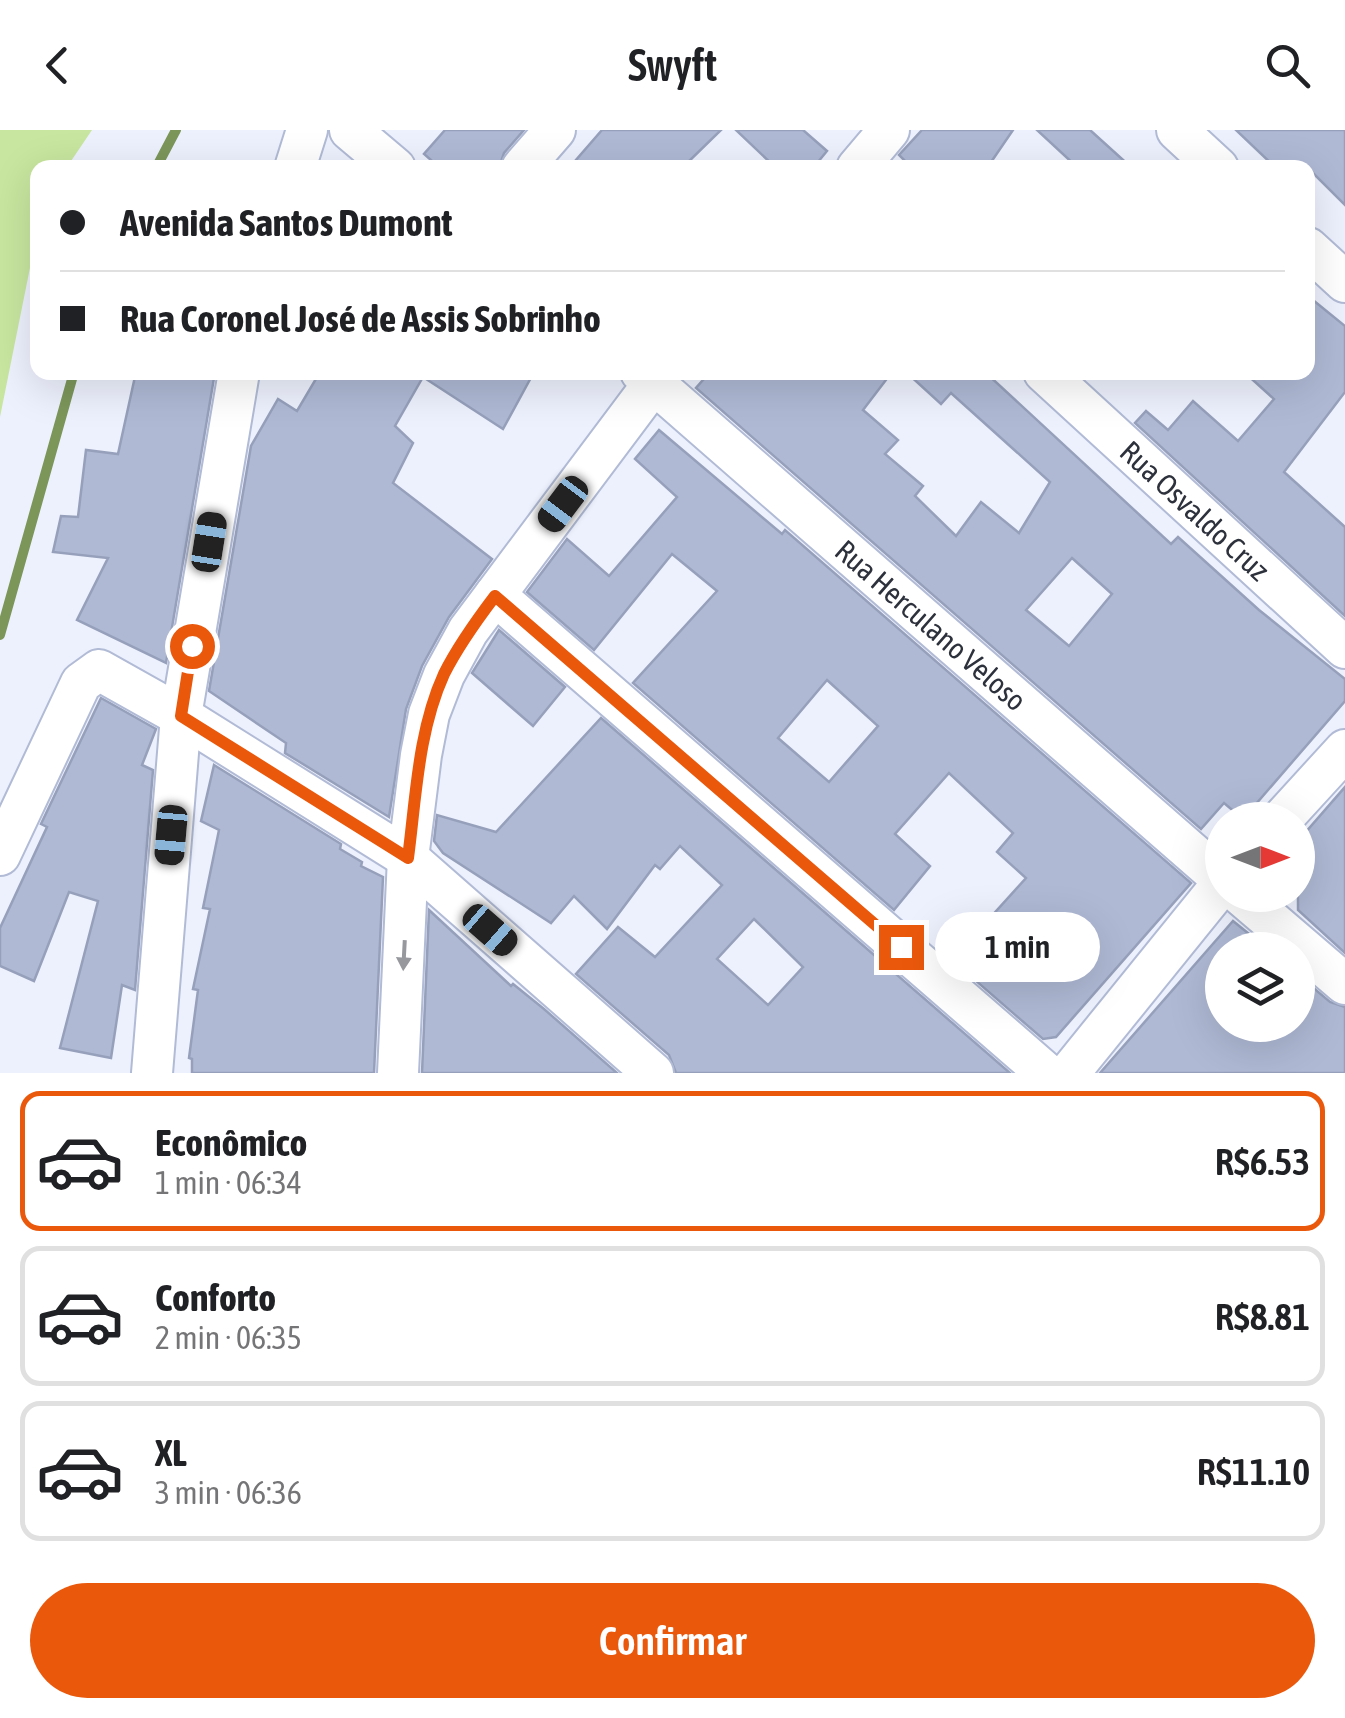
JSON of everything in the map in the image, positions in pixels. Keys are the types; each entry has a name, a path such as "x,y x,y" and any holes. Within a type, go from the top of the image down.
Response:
{"street":[{"path":"298,160 307,130"},
{"path":"350,130 386,160"},
{"path":"529,160 555,130"},
{"path":"864,160 890,130"},
{"path":"1176,130 1209,160"},
{"path":"1315,254 1345,282"},
{"path":"152,1073 181,716 238,380"},
{"path":"398,1073 408,858 429,714 444,675 468,631 649,380"},
{"name":"Rua Herculano Veloso","path":"657,380 1205,867"},
{"name":"Rua Osvaldo Cruz","path":"1053,380 1345,648"},
{"path":"495,596 1046,1073"},
{"path":"0,856 81,683 99,670 181,716 408,858 653,1073"},
{"path":"1297,802 1345,750"},
{"path":"1069,1073 1205,903"},
{"path":"1261,912 1345,984"}],"green space":[{"path":"0,130 92,130 72,160 30,160 30,268 0,417"}],"building":[{"path":"445,130 524,130 502,160 431,160 424,154"},
{"path":"602,130 721,130 690,160 576,160"},
{"path":"736,130 803,130 827,151 820,160 768,160"},
{"path":"922,130 1013,130 992,160 904,160 899,155"},
{"path":"1037,130 1090,130 1123,160 1069,160"},
{"path":"1236,130 1345,130 1345,205 1315,175 1315,160 1268,160"},
{"path":"1315,302 1345,326 1345,392 1284,472 1345,527 1345,616 1135,423 1146,411 1168,430 1193,401 1238,441 1274,399 1253,380 1315,380"},
{"path":"134,380 214,380 166,663 77,620 108,558 53,552 61,516 78,517 86,450 118,454"},
{"path":"315,380 421,380 395,426 413,443 393,483 492,559 449,617 422,666 406,709 389,817 285,753 286,743 209,691 251,446 278,399 297,411"},
{"path":"428,380 530,380 503,429"},
{"path":"703,380 886,380 863,410 898,440 885,454 923,486 915,496 956,536 981,502 1019,533 1050,482 951,393 941,404 915,380 994,380 1171,544 1178,537 1259,610 1345,679 1345,701 1258,802 1205,802 1205,824 1201,829 696,388","holes":["1072,558 1112,594 1069,646 1026,610"]},
{"path":"659,430 782,534 785,530 1191,883 1056,1037 1043,1039 952,960 1026,878 997,852 1013,833 949,773 895,834 930,866 894,910 633,683 717,591 672,554 594,650 527,592 567,539 609,576 677,497 635,459","holes":["827,680 878,726 829,782 778,738"]},
{"path":"499,630 565,687 533,726 472,673"},
{"path":"101,698 156,729 142,765 153,770 135,990 122,985 111,1058 60,1048 98,901 69,892 34,981 0,966 0,928 47,827 41,824"},
{"path":"601,718 1010,1073 676,1073 669,1055 576,974 618,927 655,957 722,885 680,846 660,869 655,865 607,929 574,896 551,923 443,853 434,841 437,815 496,832","holes":["754,919 803,967 768,1005 717,959"]},
{"path":"214,765 341,844 340,849 362,862 361,866 383,877 374,1073 192,1073 189,1058 198,990 193,989 210,909 203,908 219,830 201,821"},
{"path":"1345,787 1345,953 1300,912 1315,912 1315,821"},
{"path":"429,910 511,986 544,1009 617,1073 422,1073"},
{"path":"1233,921 1247,932 1223,932"},
{"path":"1205,953 1205,1042 1315,1042 1315,989 1330,1002 1345,1007 1345,1073 1100,1073"}],"waterway":[{"path":"160,160 176,130"},
{"path":"0,635 72,380"}],"route":[{"path":"192,646 181,716 408,858 429,714 444,675 468,631 495,596 901,947"}]}
